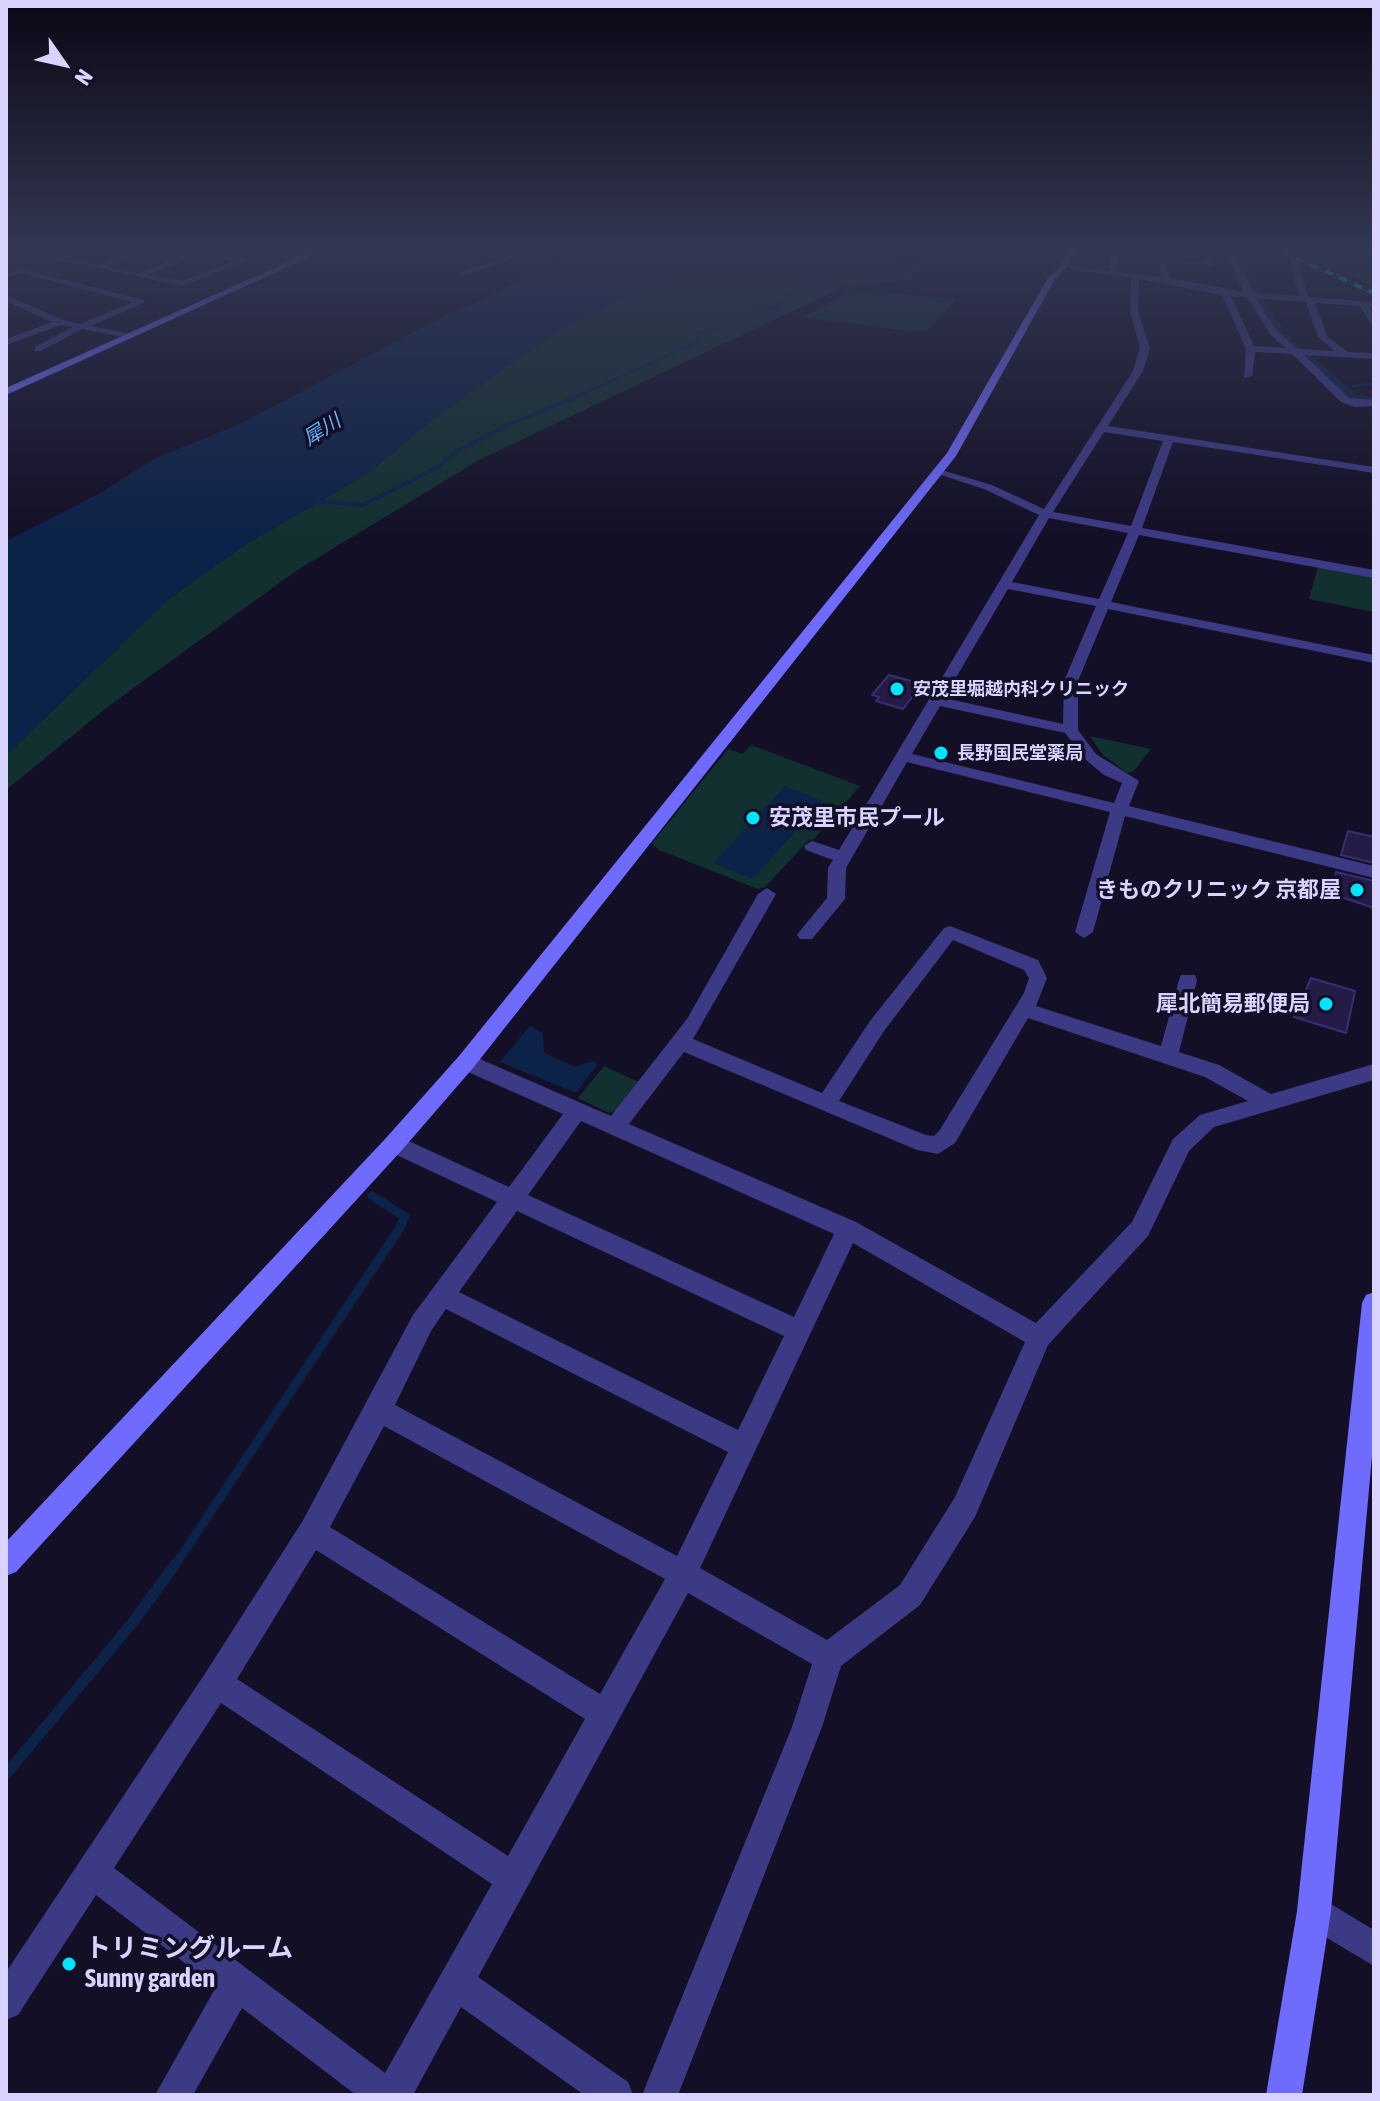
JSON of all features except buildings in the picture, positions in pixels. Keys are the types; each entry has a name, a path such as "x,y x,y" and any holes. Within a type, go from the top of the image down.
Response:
{"street":[{"path":"38,349 44,346"},
{"path":"6,392 104,346"},
{"path":"6,1562 394,1144 466,1062 938,472 965,436 1015,346"},
{"path":"806,935 836,899 837,868 843,857 1046,514 1138,371 1144,346"},
{"path":"1247,376 1250,346"},
{"path":"1288,346 1345,400 1355,404 1374,403"},
{"path":"1335,346 1345,354"},
{"path":"1251,349 1374,356"},
{"path":"1099,428 1374,470"},
{"path":"1084,932 1119,810 1131,781 1110,772 1091,757 1070,730 1071,681 1135,530 1169,439"},
{"path":"938,472 988,487 1046,514 1374,574"},
{"path":"1005,584 1374,659"},
{"path":"936,701 1070,730"},
{"path":"903,756 1374,872"},
{"path":"812,846 843,857"},
{"path":"616,1126 681,1043 767,894"},
{"path":"681,1043 826,1104 925,1144 938,1145 947,1137 1025,1010 1038,978 1031,965 950,932 877,1026 826,1104"},
{"path":"1168,1056 1188,980"},
{"path":"1025,1010 1212,1071 1270,1103"},
{"path":"466,1062 848,1229 1039,1337"},
{"path":"660,2095 807,1727 829,1657 910,1595 965,1507 1039,1337 1140,1229 1181,1145 1207,1121 1374,1072"},
{"path":"6,2003 217,1683 312,1532 379,1410 422,1323 578,1109"},
{"path":"394,1144 799,1331"},
{"path":"393,2095 683,1574 848,1229"},
{"path":"442,1295 743,1446"},
{"path":"1284,2095 1314,1911 1374,1303"},
{"path":"379,1410 683,1574 829,1657"},
{"path":"312,1532 605,1714"},
{"path":"217,1683 513,1879"},
{"path":"93,1872 385,2095"},
{"path":"1314,1911 1374,1949"},
{"path":"173,2095 238,1982"},
{"path":"456,1982 615,2095"}],"green space":[{"path":"537,346 719,346 479,460 296,571 110,705 6,790 6,755 170,598 246,544 368,473 442,412"},
{"path":"1318,566 1374,576 1374,612 1309,599"},
{"path":"1090,736 1151,749 1133,772 1127,773 1103,755"},
{"name":"安茂里市民プール","path":"751,745 860,786 813,840 810,839 765,887 758,889 659,850 652,843 728,749 743,754"},
{"path":"604,1066 638,1082 619,1109 609,1113 578,1098"}],"water":[{"name":"犀川","path":"387,346 537,346 442,412 368,473 246,544 170,598 6,755 6,541 99,494 154,459 244,422"},
{"path":"785,786 823,801 753,879 713,863"},
{"path":"530,1026 543,1033 544,1053 575,1067 593,1061 598,1064 576,1093 500,1062"}],"waterway":[{"path":"578,396 688,346"},
{"path":"1294,346 1353,398 1374,401"},
{"path":"1353,386 1374,384"},
{"path":"315,501 363,505 438,467 452,454 508,425 583,394"},
{"path":"174,1567 399,1229 405,1217 372,1196"},
{"path":"6,1774 129,1627 175,1565"}],"place":[{"name":"安茂里堀越内科クリニック","path":"897,689"},
{"name":"長野国民堂薬局","path":"941,753"},
{"name":"安茂里市民プール","path":"753,818"},
{"name":"きものクリニック 京都屋","path":"1357,890"},
{"name":"犀北簡易郵便局","path":"1326,1004"},
{"name":"トリミングルーム Sunny garden","path":"69,1964"}]}
